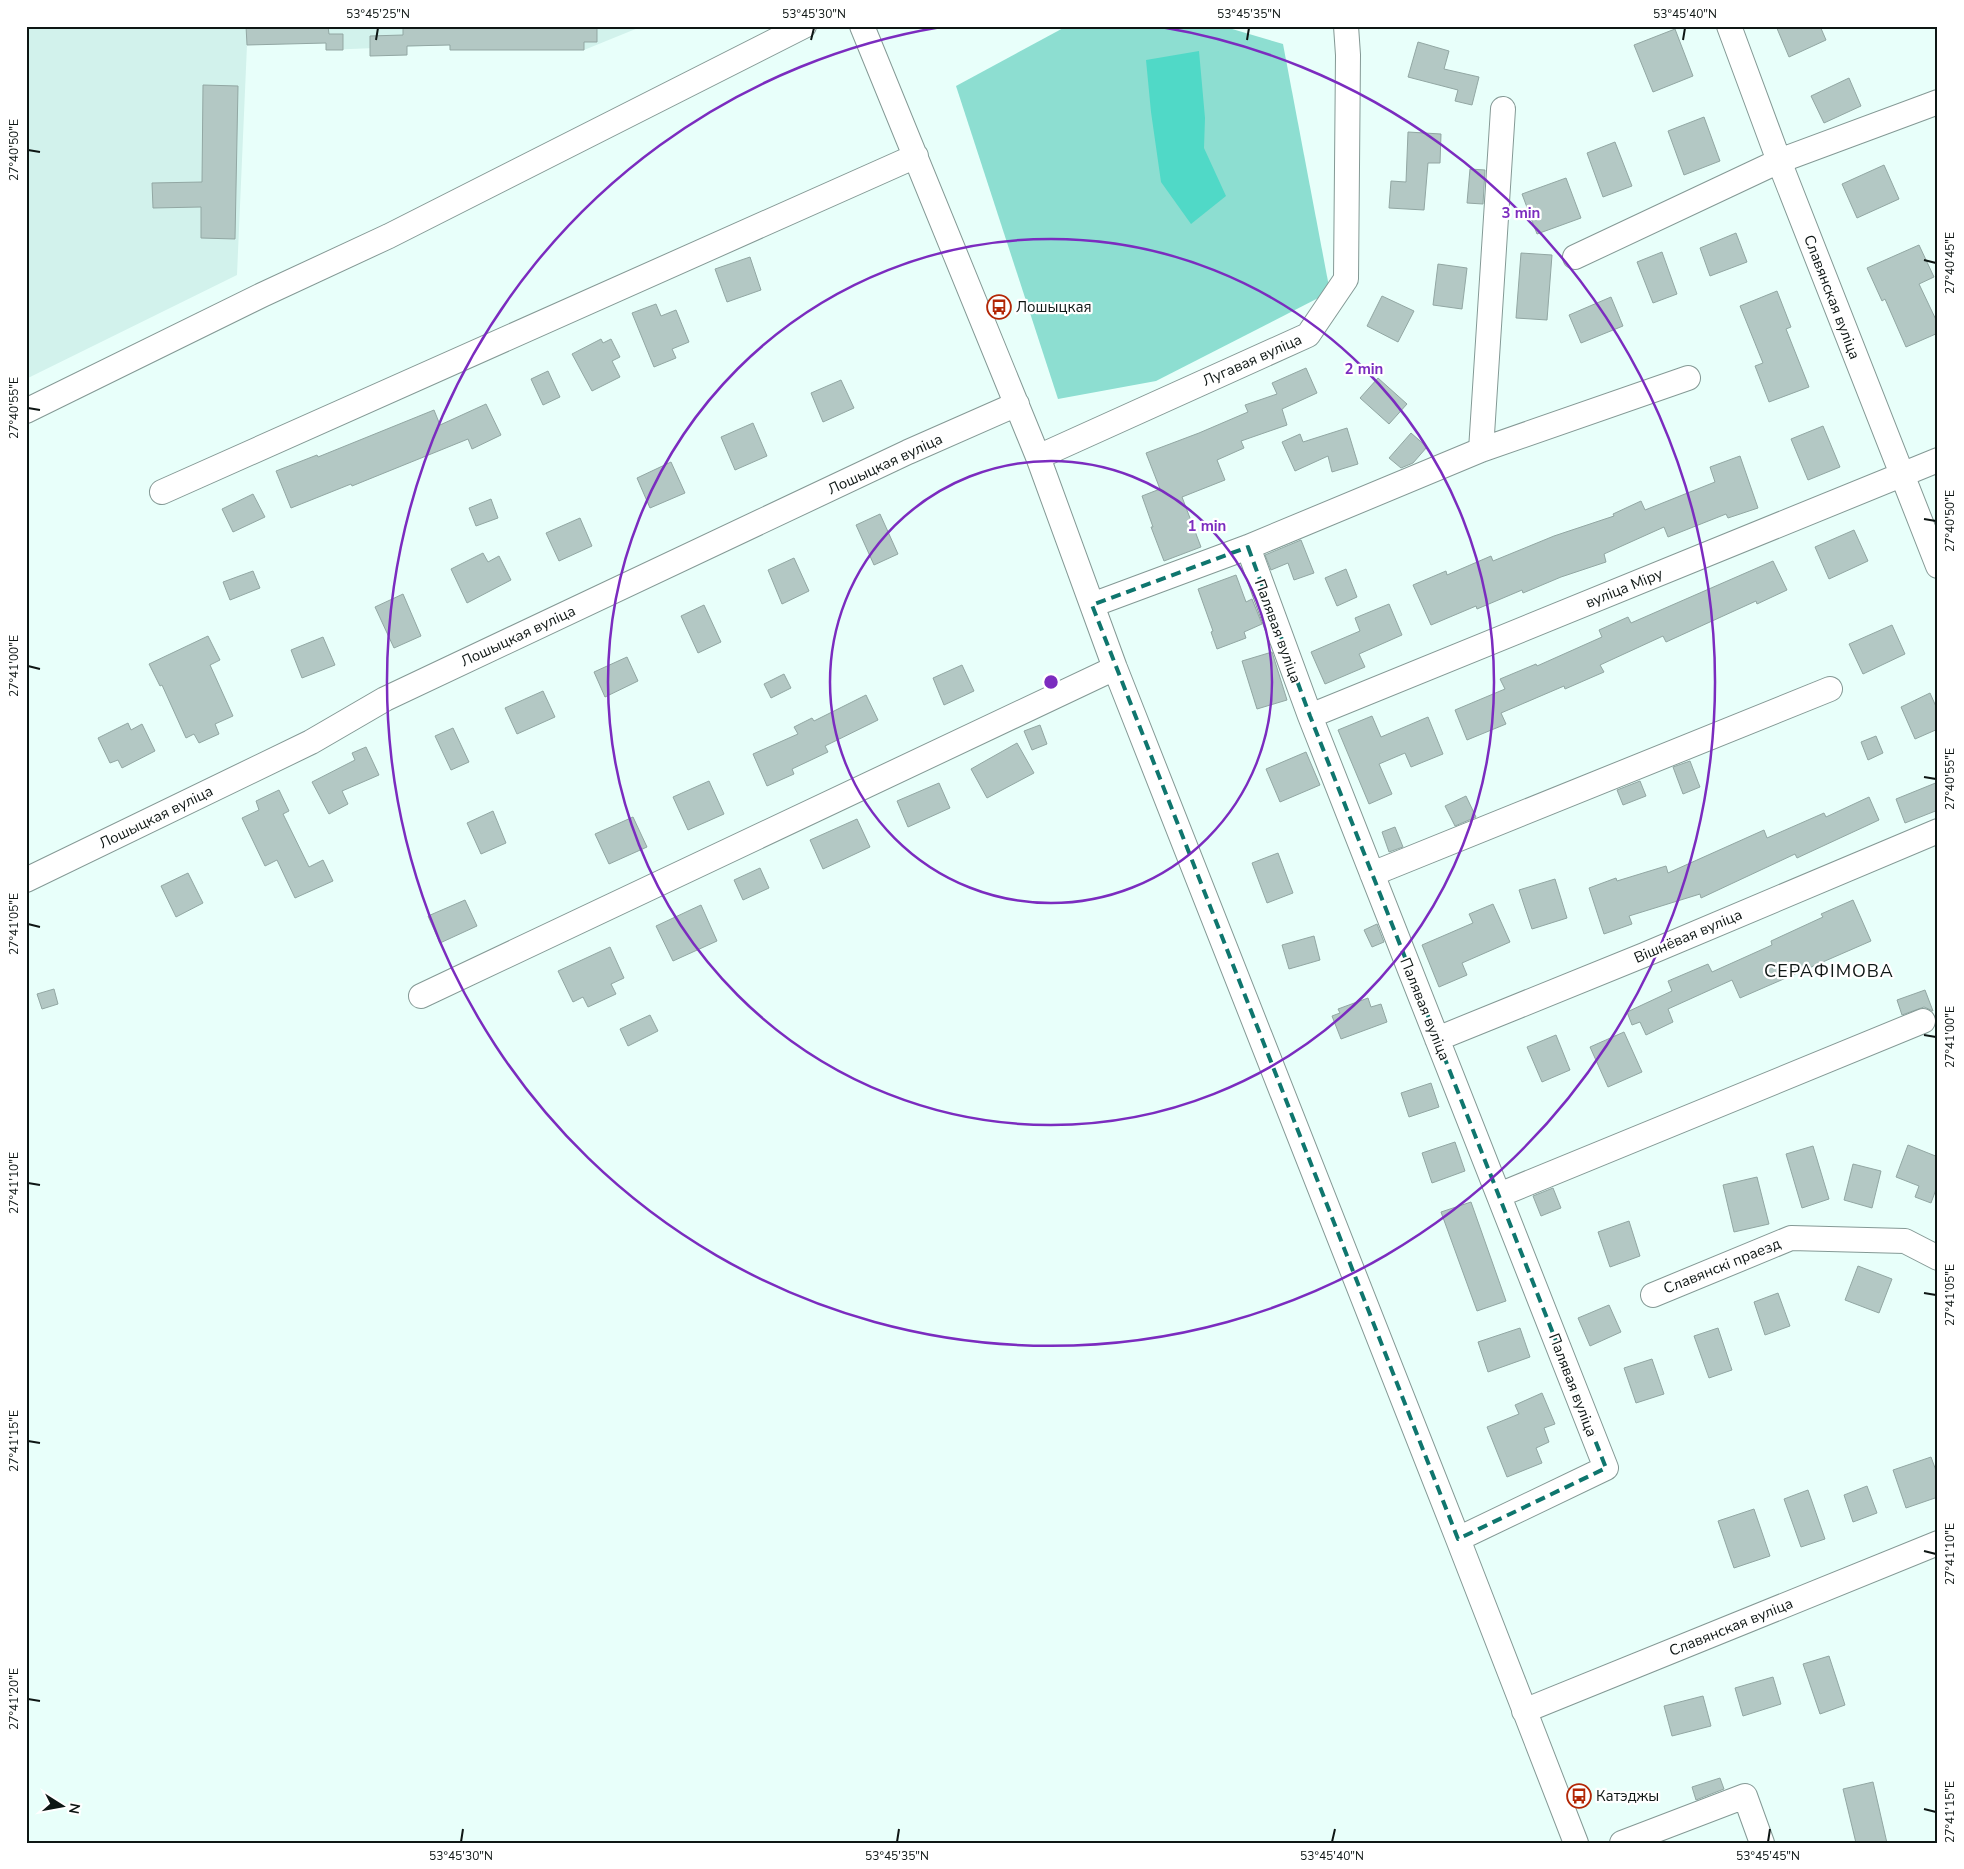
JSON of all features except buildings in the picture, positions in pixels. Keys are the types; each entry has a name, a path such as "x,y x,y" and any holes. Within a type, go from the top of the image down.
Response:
{"street":[{"path":"26,411 262,295 389,236 804,26"},
{"path":"862,26 1038,457 1115,668 1576,1843"},
{"path":"1346,26 1348,55"},
{"name":"Лугавая вуліца","path":"1038,457 1308,335 1346,279 1348,55 1363,26"},
{"name":"Славянская вуліца","path":"1729,26 1779,161 1938,566"},
{"path":"1575,257 1779,161 1938,102"},
{"path":"1481,450 1503,109"},
{"path":"162,492 916,156"},
{"path":"1092,605 1248,547 1481,450 1688,378"},
{"name":"Лошыцкая вуліца","path":"26,880 311,742 385,699 908,452 1017,404"},
{"name":"вуліца Міру","path":"1310,716 1938,460"},
{"name":"Палявая вуліца","path":"1248,547 1310,716 1606,1468 1458,1539"},
{"path":"421,996 1115,668"},
{"path":"1372,874 1830,689"},
{"name":"Вішнёвая вуліца","path":"1437,1039 1644,955 1938,831"},
{"path":"1499,1195 1923,1021"},
{"name":"Славянскі праезд","path":"1653,1295 1791,1238 1906,1241 1938,1258"},
{"name":"Славянская вуліца","path":"1524,1711 1938,1543"},
{"path":"1622,1843 1744,1796 1762,1843"}],"highlighted area":[{"path":"1248,547 1310,716 1606,1468 1458,1539 1092,605"}],"shaded area":[{"path":"26,26 643,26 584,50 450,50 449,45 326,50 326,43 247,45 237,275 26,379"},
{"path":"1067,26 1222,26 1283,44 1330,292 1156,381 1058,399 956,86"},
{"path":"1199,51 1205,118 1204,148 1226,196 1191,224 1161,182 1146,60"}],"place":[{"name":"Лошыцкая","path":"999,307"},
{"name":"Катэджы","path":"1579,1796"}],"district":[{"name":"СЕРАФІМОВА","path":"1829,971"}]}
